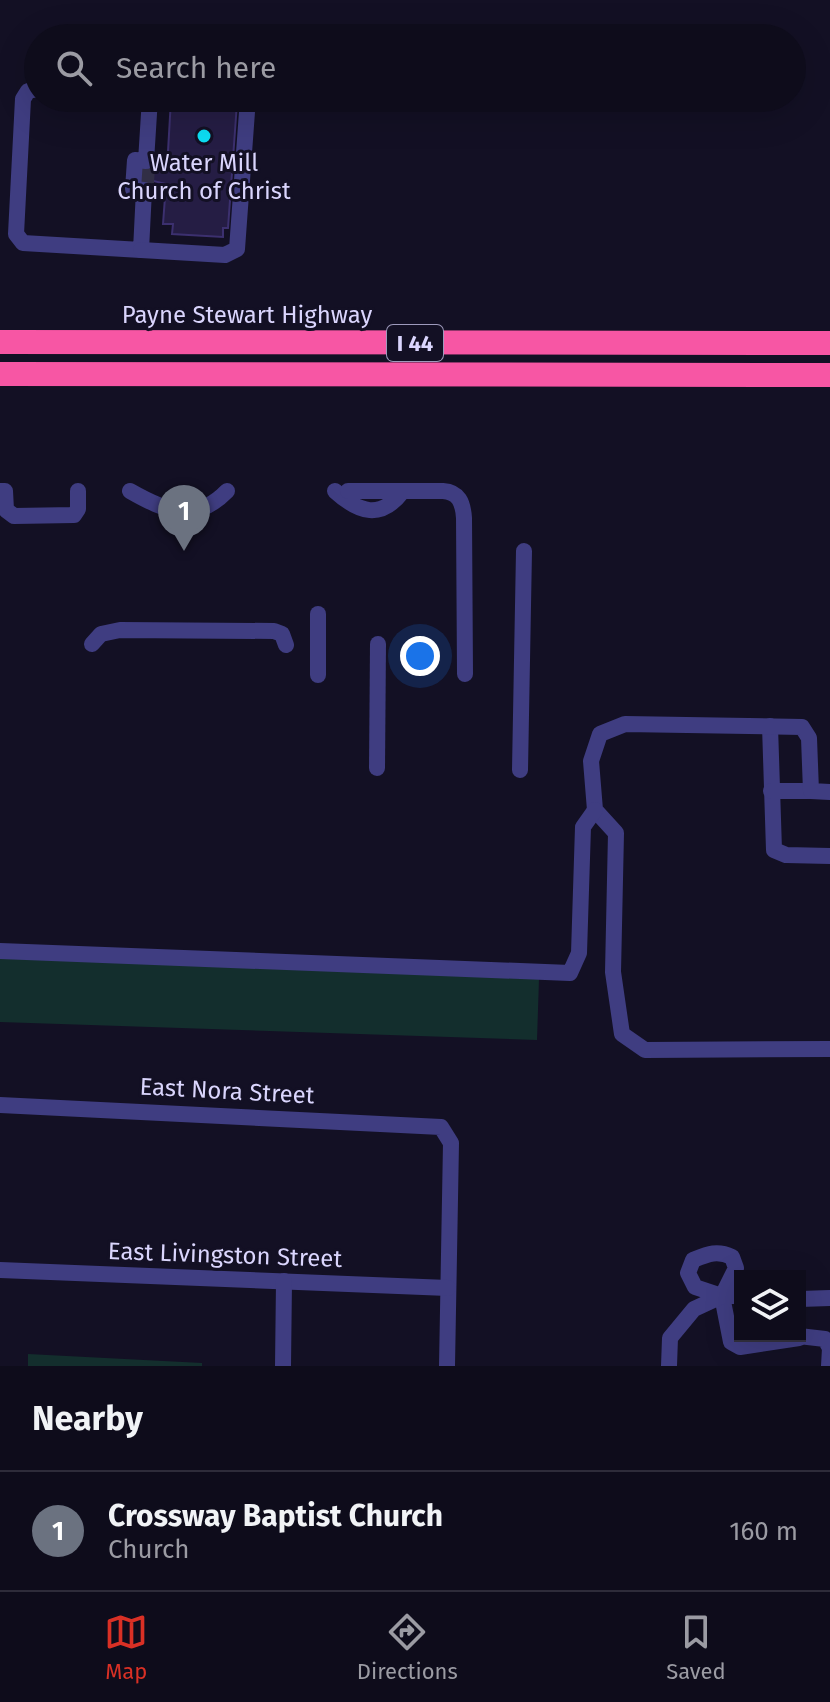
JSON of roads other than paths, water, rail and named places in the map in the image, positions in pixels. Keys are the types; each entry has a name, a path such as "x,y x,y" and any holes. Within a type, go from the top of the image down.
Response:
{"highway":[{"name":"Payne Stewart Highway","path":"0,342 830,343"},
{"name":"I 44","path":"0,374 830,375"}],"street":[{"path":"24,97 16,234 20,243 225,255 237,249 247,112"},
{"path":"141,250 149,112"},
{"path":"0,180 19,183"},
{"path":"2,491 6,510 14,516 74,515 78,512 78,491"},
{"path":"130,491 163,508 183,512 210,506 227,491"},
{"path":"341,491 453,492 462,505 465,674"},
{"path":"520,770 524,551"},
{"path":"318,614 318,675"},
{"path":"92,644 95,638 109,632 182,637 274,631 282,634 286,645"},
{"path":"377,768 378,644"},
{"path":"0,951 570,973 579,953 583,827 595,810 593,752 600,734 608,728 625,724 802,727 808,731 811,791"},
{"path":"770,726 774,850 786,855 830,856"},
{"path":"771,791 830,792"},
{"path":"595,810 616,833 613,972 622,1034 645,1050 830,1049"},
{"name":"East Nora Street","path":"0,1105 433,1124 448,1134 451,1143 448,1288"},
{"name":"East Livingston Street","path":"0,1270 448,1288"},
{"path":"283,1366 284,1281"},
{"path":"447,1366 448,1288"},
{"path":"669,1366 670,1338 694,1309 722,1296 734,1296"},
{"path":"722,1296 731,1342 740,1347 770,1342"},
{"path":"806,1298 830,1298"},
{"path":"806,1338 825,1339 830,1348 829,1366"}],"tunnel":[{"path":"146,183 147,167"}],"place":[{"name":"Water Mill Church of Christ","path":"204,136"},
{"name":"Crossway Baptist Church","path":"184,551"}]}
